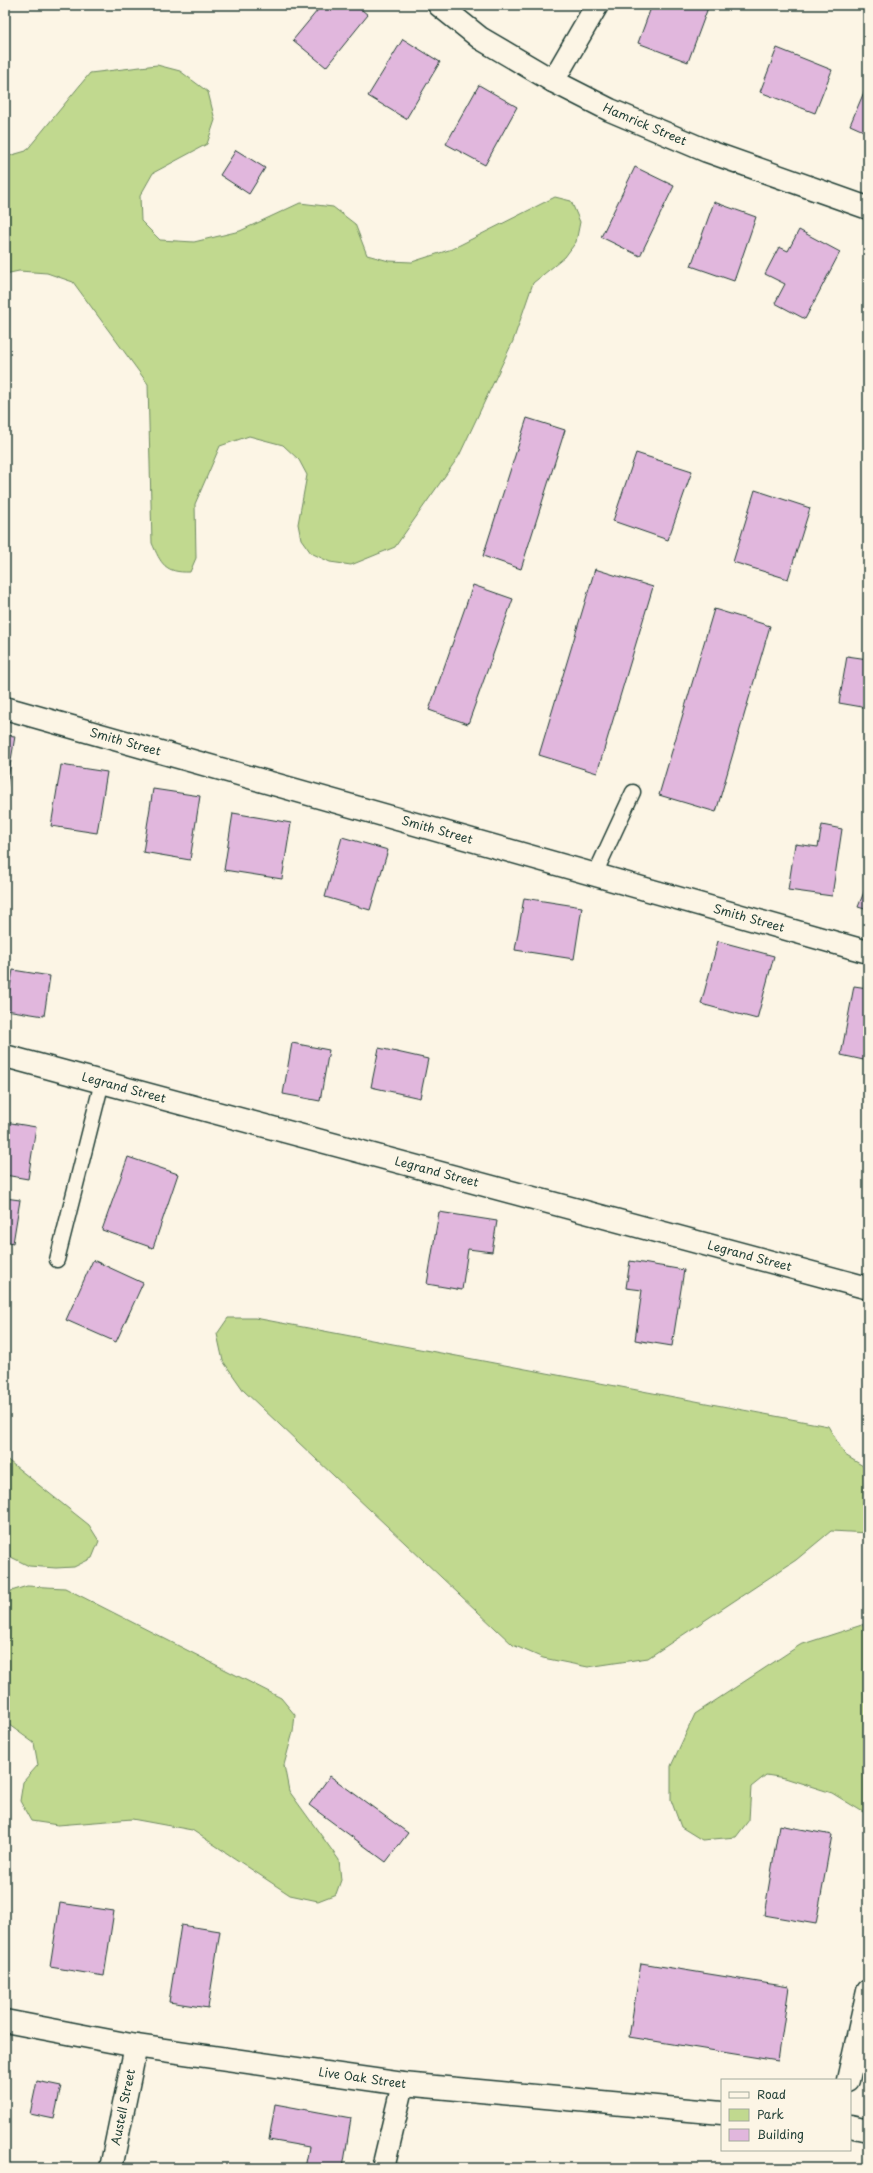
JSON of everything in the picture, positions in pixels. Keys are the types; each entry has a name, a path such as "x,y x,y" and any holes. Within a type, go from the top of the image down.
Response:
{"street":[{"name":"Hamrick Street","path":"439,5 480,38 553,81 610,110 707,151 868,208"},
{"path":"553,81 597,5"},
{"name":"Smith Street","path":"5,708 868,952"},
{"name":"Legrand Street","path":"5,1056 868,1288"},
{"path":"848,2079 868,1991"},
{"name":"Live Oak Street","path":"5,2021 136,2046 404,2084 721,2113"},
{"name":"Austell Street","path":"111,2168 136,2046"},
{"path":"384,2168 404,2084"},
{"path":"851,2126 868,2130"}],"lane":[{"path":"595,874 633,792"},
{"path":"57,1260 102,1082"}],"green space":[{"path":"157,65 180,71 208,92 215,120 207,144 153,173 140,196 141,221 160,240 194,242 240,231 300,203 333,207 355,224 367,255 389,261 412,262 452,249 555,197 571,201 580,222 576,242 565,257 533,283 513,341 459,456 395,547 351,565 330,562 311,553 301,539 298,524 307,475 299,460 283,445 249,436 220,446 195,504 196,558 190,572 169,569 161,562 152,543 148,384 73,282 47,273 19,271 5,274 5,157 26,151 90,73"},
{"path":"228,1318 255,1318 828,1426 845,1455 868,1469 868,1533 831,1531 796,1560 648,1658 588,1667 543,1658 513,1645 244,1391 223,1361 217,1334"},
{"path":"5,1458 89,1525 99,1541 92,1558 74,1567 56,1568 29,1566 5,1554"},
{"path":"27,1586 65,1588 281,1698 295,1715 293,1732 284,1765 289,1791 339,1860 341,1880 336,1894 318,1901 290,1895 192,1830 132,1819 58,1825 31,1821 20,1801 23,1782 38,1765 34,1743 5,1722 5,1593"},
{"path":"868,1623 868,1815 832,1793 785,1778 766,1775 751,1787 749,1820 736,1837 702,1840 681,1827 671,1800 671,1766 695,1714 800,1645"}],"building":[{"path":"322,5 356,5 368,15 326,67 293,40"},
{"path":"652,5 709,5 688,62 638,43"},
{"path":"403,39 440,62 406,119 368,96"},
{"path":"777,48 832,70 815,113 760,92"},
{"path":"479,85 517,107 485,165 446,144"},
{"path":"868,85 868,133 850,125"},
{"path":"236,150 265,168 249,194 220,175"},
{"path":"635,167 674,186 640,256 601,237"},
{"path":"714,202 756,217 734,281 691,266"},
{"path":"799,230 840,252 805,319 775,303 785,284 765,274 779,247 788,251"},
{"path":"527,418 565,430 521,569 483,556"},
{"path":"636,453 692,471 668,540 613,521"},
{"path":"755,490 810,508 788,579 733,562"},
{"path":"595,569 653,587 597,773 539,755"},
{"path":"473,585 513,599 468,724 429,710"},
{"path":"714,609 770,626 716,812 659,795"},
{"path":"847,656 868,659 868,708 839,703"},
{"path":"5,735 15,736 5,797"},
{"path":"61,765 107,772 97,833 51,826"},
{"path":"153,789 200,796 190,860 143,852"},
{"path":"233,813 291,823 282,879 224,870"},
{"path":"822,825 842,829 832,896 788,890 795,844 818,847"},
{"path":"342,837 388,850 370,910 325,897"},
{"path":"868,882 868,910 858,907"},
{"path":"524,898 582,907 574,959 515,950"},
{"path":"718,941 774,956 757,1019 701,1004"},
{"path":"13,970 50,976 44,1016 6,1010"},
{"path":"854,986 868,988 868,1061 841,1055"},
{"path":"292,1043 329,1050 320,1101 283,1094"},
{"path":"379,1048 428,1059 420,1098 371,1087"},
{"path":"5,1122 36,1127 28,1179 5,1175"},
{"path":"128,1157 178,1174 153,1248 102,1230"},
{"path":"5,1198 20,1200 13,1243 5,1241"},
{"path":"439,1212 497,1221 492,1252 468,1249 462,1290 427,1284"},
{"path":"93,1260 143,1283 116,1342 66,1320"},
{"path":"630,1261 684,1270 672,1346 635,1340 642,1290 626,1288"},
{"path":"330,1776 408,1833 386,1862 309,1805"},
{"path":"779,1825 832,1835 816,1924 764,1915"},
{"path":"60,1903 114,1911 104,1976 50,1967"},
{"path":"181,1925 220,1931 208,2008 169,2002"},
{"path":"641,1963 789,1987 778,2061 629,2037"},
{"path":"37,2081 61,2086 54,2119 30,2114"},
{"path":"275,2104 351,2118 343,2168 305,2168 309,2147 269,2140"}]}
